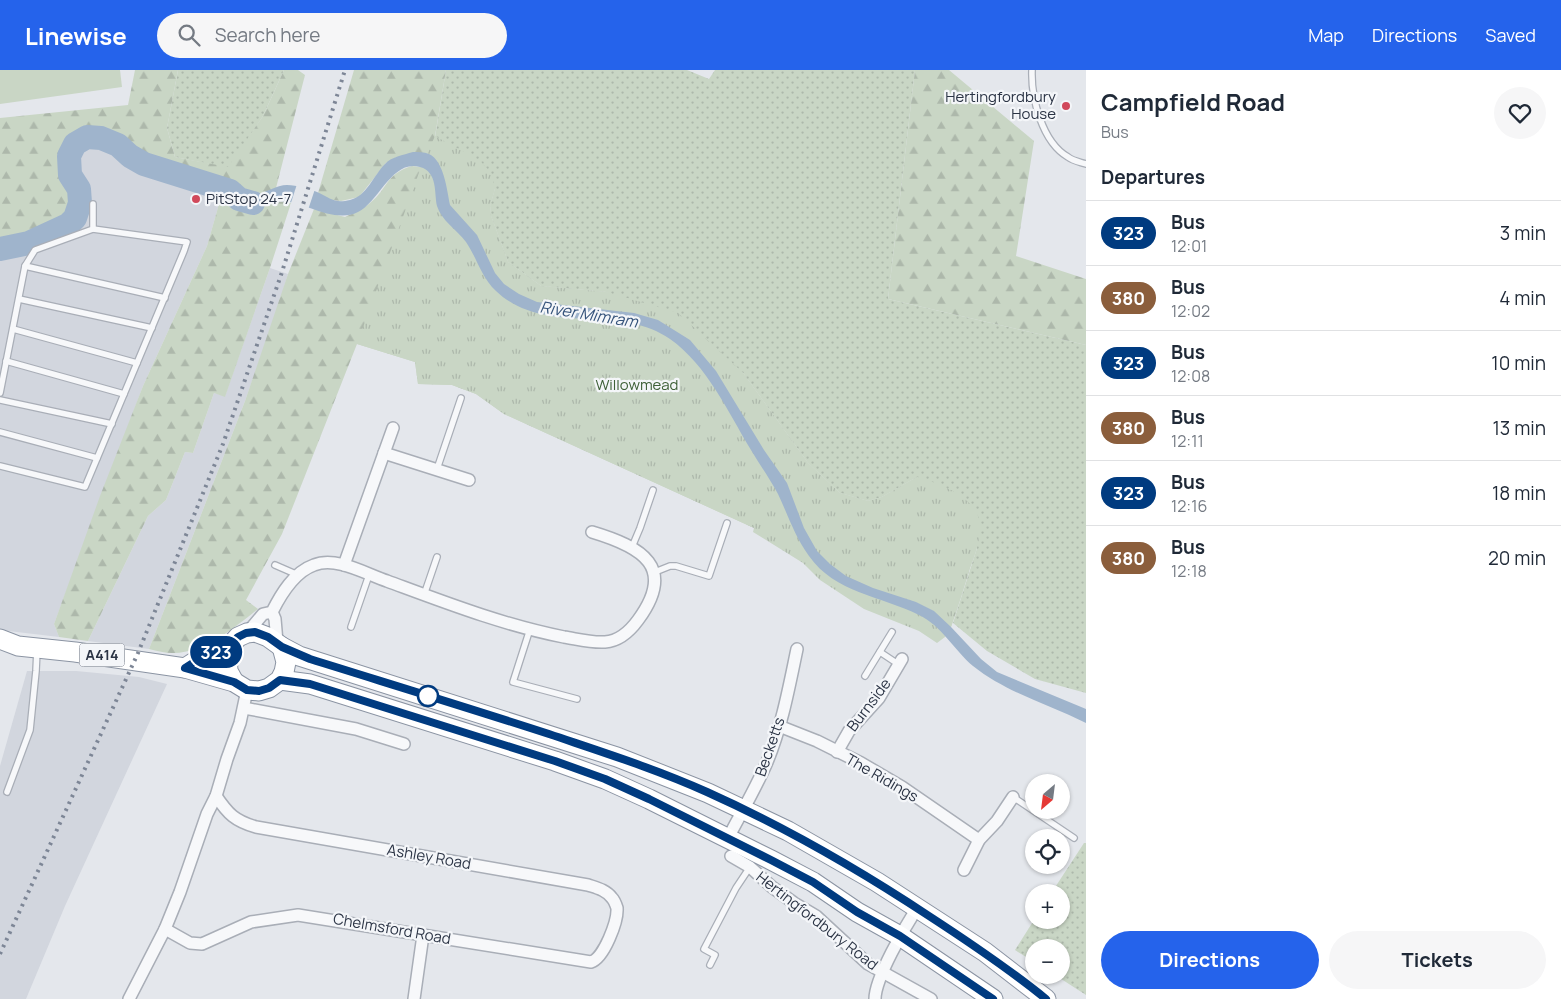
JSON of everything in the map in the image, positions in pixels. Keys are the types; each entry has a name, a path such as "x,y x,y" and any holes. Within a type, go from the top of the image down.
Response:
{"highway":[{"path":"280,644 286,662 280,680 269,688 242,693 228,671 227,654 231,645 238,637 246,633 262,634 310,659 618,757 743,809 831,855 985,952 1046,999"},
{"name":"A414","path":"0,639 28,647 112,656 185,668 242,693"},
{"path":"185,668 199,659 231,645"},
{"name":"A414","path":"0,652 28,647"},
{"path":"280,680 310,684 555,761 605,779 729,847 813,882 857,912 900,936 993,999"}],"street":[{"path":"344,565 393,428"},
{"path":"384,453 469,480"},
{"path":"280,644 272,612 279,598 298,575 315,564 328,562 344,565 424,595 530,629 594,642 616,640 632,629 650,602 656,582 654,572 643,557 632,547 618,540 592,532"},
{"path":"246,633 263,614 272,612"},
{"name":"Becketts","path":"729,847 743,809 766,764 780,726 796,649"},
{"name":"Burnside","path":"837,752 849,731 879,698 900,661"},
{"path":"129,999 165,929 207,814 216,796 240,724 242,693 404,744"},
{"name":"The Ridings","path":"780,726 817,741 902,787 979,840"},
{"name":"Ashley Road","path":"216,796 226,811 232,816 256,827 602,889 612,898 617,908 610,935"},
{"path":"964,870 979,840 997,821 1013,797"},
{"name":"Hertingfordbury Road","path":"729,847 772,887 816,916 868,964 931,999"},
{"path":"875,999 876,989 900,936 917,908"},
{"name":"Chelmsford Road","path":"165,929 190,942 202,944 252,922 298,915 591,962 596,961 602,954 610,935"},
{"path":"414,999 423,935"}],"lane":[{"path":"1032,70 1039,118 1046,134 1055,147 1067,157 1086,164"},
{"path":"93,204 93,229"},
{"path":"0,393 25,266 36,250 93,229 187,242 85,488 0,466"},
{"path":"25,266 165,298"},
{"path":"19,298 152,328"},
{"path":"13,329 137,363"},
{"path":"6,361 124,394"},
{"path":"437,470 461,398"},
{"path":"0,400 112,424"},
{"path":"0,432 97,458"},
{"path":"632,547 652,490"},
{"path":"654,572 670,566 676,566 709,576 726,523"},
{"path":"424,595 437,557"},
{"path":"275,565 298,575"},
{"path":"351,627 369,575"},
{"path":"530,629 513,682 577,699"},
{"path":"865,676 892,632"},
{"path":"7,792 30,730 36,671 28,647"},
{"path":"880,652 900,661"},
{"path":"1013,797 1074,838"},
{"path":"710,965 715,954 704,949 736,888 750,868"}],"shaded area":[{"path":"90,144 101,144 112,148 130,160 221,197 207,246 143,386 54,624 59,637 0,630 0,260 71,228 80,218 84,209 85,196 76,175 77,161 81,152"},
{"path":"270,268 288,274 277,310 245,401 149,649 88,641 148,516 166,500 185,452 193,453 214,393 225,396"},
{"path":"27,671 76,671 139,677 167,684 65,906 26,999 0,999 0,766"}],"green space":[{"path":"0,70 120,70 122,87 0,104"},
{"path":"135,70 178,70 167,128 175,157 228,167 263,116 284,70 298,70 305,75 276,188 251,195 241,191 229,180 175,177 101,144 81,152 76,175 80,203 68,225 0,259 0,118 128,105"},
{"path":"178,70 284,70 263,116 229,168 175,157 167,128"},
{"path":"354,70 446,70 435,136 480,161 490,172 495,188 490,206 491,216 508,262 541,286 606,292 678,313 743,373 808,463 840,493 868,501 882,497 917,477 947,488 966,500 978,517 980,532 951,627 934,611 537,302 443,174 397,157 386,163 359,197 341,201 331,200 318,193"},
{"path":"446,70 687,70 709,79 715,70 915,70 888,299 1086,345 1086,693 1035,679 987,651 953,623 977,548 917,477 882,497 868,501 840,493 808,463 743,373 606,292 541,286 508,262 491,216 490,206 495,188 435,137"},
{"path":"915,70 949,70 1034,141 1016,256 1086,279 1086,345 888,299"},
{"name":"Willowmead","path":"435,136 480,161 490,172 495,188 490,206 491,216 508,262 541,286 606,292 678,313 743,373 808,463 840,493 868,501 882,497 917,477 947,488 966,500 978,517 979,537 954,620 945,637 937,643 919,631 864,609 820,580 803,563 753,532 754,528 504,414 476,394 452,385 418,384 415,362 357,344 421,167"},
{"path":"412,166 421,167 437,193 754,528 504,414 476,394 452,385 418,384 415,362 357,344 282,534 246,600 258,609 218,638 196,649 172,653 149,649 245,401 288,274 314,209 345,217 367,205 376,198 397,173"},
{"path":"221,197 250,210 275,202 291,203 225,397 214,393 193,453 185,452 166,500 148,516 88,641 59,637 54,624 100,496 143,386 207,246"},
{"path":"1084,843 1086,843 1086,995 1069,984 1070,939 1025,939 1025,956 1015,950 1028,929 1070,929 1070,884 1057,884 1064,874 1070,874 1070,864"}],"water":[{"path":"413,152 429,154 438,163 444,176 450,205 477,235 495,273 504,284 519,294 537,302 634,313 658,320 690,340 716,371 764,450 787,483 804,528 817,551 830,564 846,576 873,588 916,602 934,611 981,659 997,672 1086,709 1086,723 1000,684 966,660 941,632 927,620 919,615 845,586 820,568 809,556 800,541 775,488 716,390 695,362 670,339 650,328 605,320 559,317 536,313 515,305 491,286 466,242 442,216 437,206 432,178 426,170 410,166 401,169 386,183 366,207 349,215 330,214 291,202 281,201 255,209 247,209 221,197 229,180 240,191 254,196 279,186 291,185 303,187 336,201 350,200 356,198 365,190 390,160"}],"pier":[{"path":"297,184 315,189 308,210 290,206"}],"waterway":[{"name":"River Mimram","path":"0,249 29,243 68,225 75,218 80,203 79,189 70,175 69,156 75,144 87,137 101,138 118,145 130,156 144,164 230,191 239,199 253,203"}],"railway":[{"path":"0,954 138,653 223,444 282,272 345,70"}],"bus line":[{"name":"323","path":"993,999 900,936 857,912 813,882 686,817 605,779 494,741 310,684 280,680 269,688 259,691 247,690 234,682 185,668 199,659 231,645 238,637 246,633 255,632 268,637 299,656 618,757 706,792 788,831 831,855 877,882 985,952 1046,999"}],"place":[{"name":"Hertingfordbury House","path":"1066,106"},
{"name":"PitStop 24-7","path":"196,199"}]}
